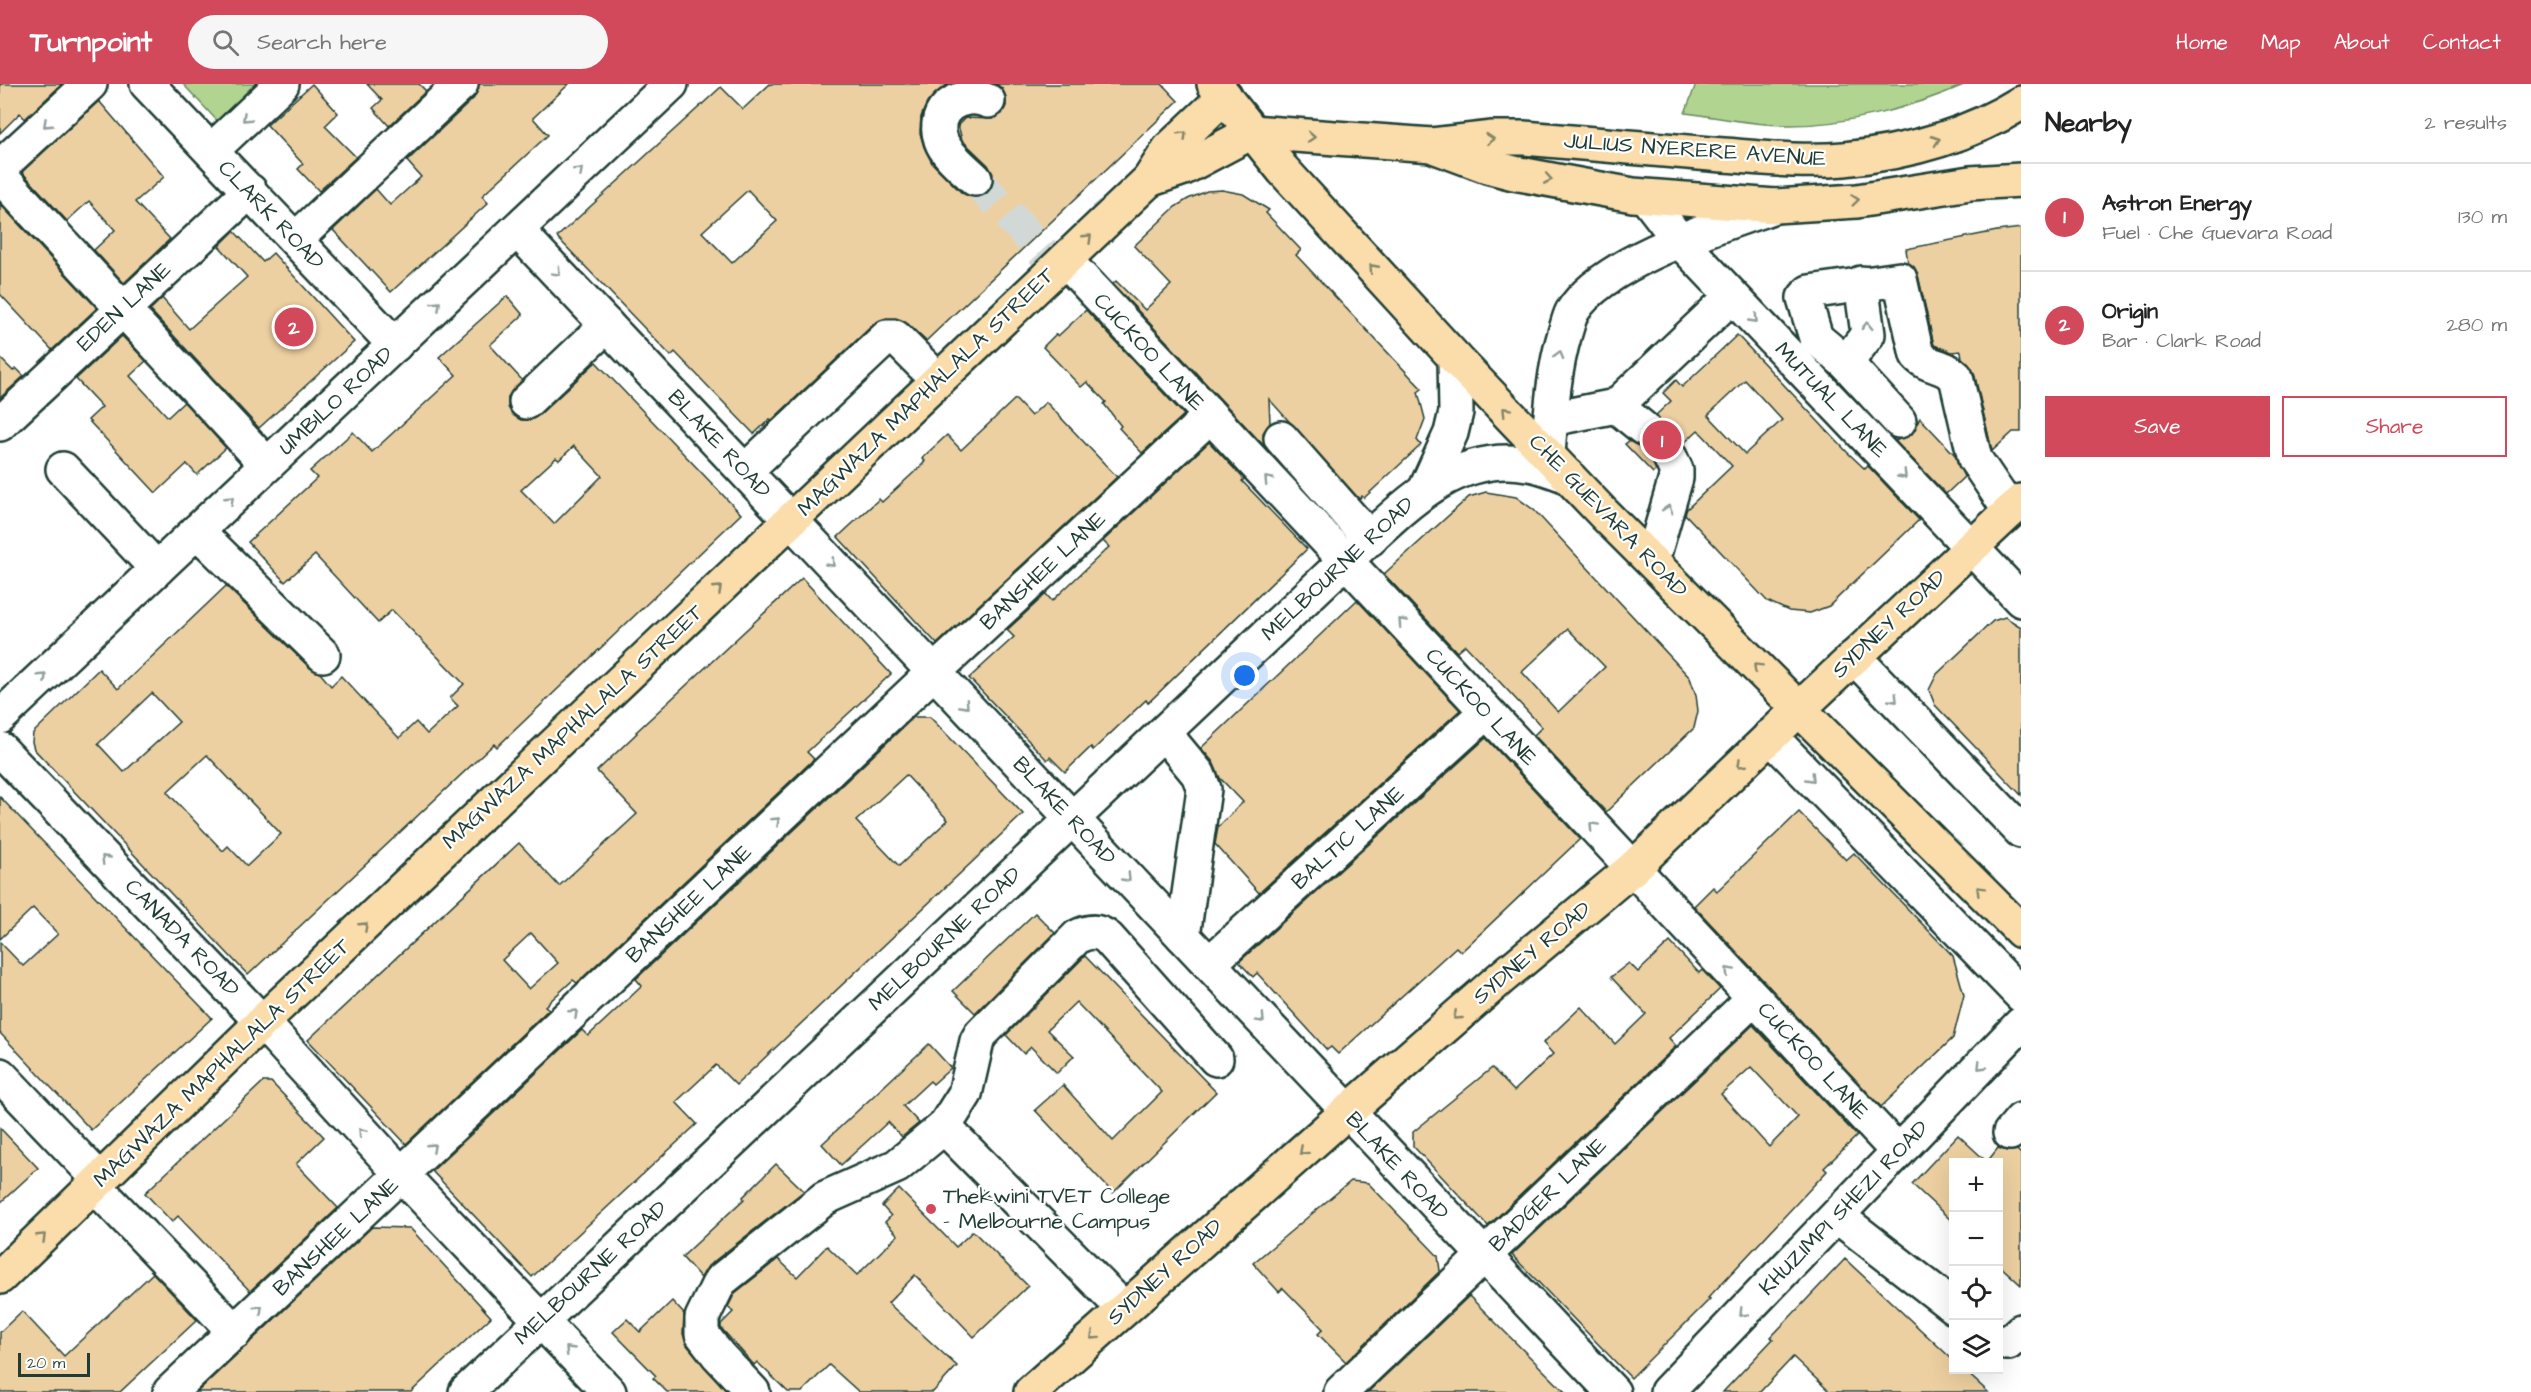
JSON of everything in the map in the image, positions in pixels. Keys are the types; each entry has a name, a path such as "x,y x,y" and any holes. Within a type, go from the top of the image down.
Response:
{"main road":[{"name":"CHE GUEVARA ROAD","path":"1225,88 1252,132 1283,170 1455,358 1652,561 2021,931"},
{"name":"MAGWAZA MAPHALALA STREET","path":"0,1277 262,1022 1149,180 1169,149 1225,88"},
{"name":"JULIUS NYERERE AVENUE","path":"1432,145 1493,138 1524,138 1791,159 1842,159 1895,152 1923,145 1976,126 2021,103"},
{"path":"1252,132 1432,145 1487,166 1514,173 1646,197 1775,206 1857,201 1970,183 2021,180"},
{"name":"MAGWAZA MAPHALALA STREET","path":"1149,180 1184,168 1252,132"},
{"path":"1775,206 1895,152"},
{"name":"SYDNEY ROAD","path":"1031,1392 1347,1112 1633,868 1971,546 2016,506"}],"street":[{"path":"0,167 90,84"},
{"name":"CLARK ROAD","path":"147,84 395,345"},
{"path":"210,151 282,84"},
{"path":"296,239 461,84"},
{"name":"UMBILO ROAD","path":"0,717 671,84"},
{"path":"975,179 941,141 938,125 941,115 956,100 971,98 988,101"},
{"path":"0,176 267,465"},
{"name":"EDEN LANE","path":"0,424 250,191"},
{"name":"MUTUAL LANE","path":"1646,197 1678,240 2021,600"},
{"path":"1558,465 1551,418 1557,362 1571,313 1592,288 1678,240 1775,206"},
{"name":"BLAKE ROAD","path":"517,230 1072,820 1210,963 1483,1257 1613,1392"},
{"name":"CUCKOO LANE","path":"1065,260 1209,417 1898,1152"},
{"path":"1899,421 1846,363 1816,338 1804,298 1812,291 1900,279 1917,355 1951,372 1956,377 1975,459 2016,506"},
{"path":"1846,363 1868,334 1861,283"},
{"path":"1551,418 1616,406 1732,296"},
{"path":"525,402 607,325"},
{"path":"745,471 887,337 896,337 938,380"},
{"name":"MELBOURNE ROAD","path":"1426,488 1451,433 1456,412 1455,358"},
{"path":"1616,406 1643,428"},
{"name":"BANSHEE LANE","path":"171,1392 934,672 1209,417"},
{"path":"1281,438 1370,539"},
{"path":"1652,561 1676,478 1676,470 1670,457"},
{"name":"MELBOURNE ROAD","path":"466,1392 1345,561 1426,488 1467,467 1496,462 1558,465"},
{"path":"63,469 157,569"},
{"path":"197,531 323,655"},
{"path":"1854,657 2021,831"},
{"name":"BALTIC LANE","path":"1210,963 1486,712"},
{"path":"1164,733 1198,774 1204,789 1183,936"},
{"path":"1770,736 2020,1018"},
{"name":"CANADA ROAD","path":"0,749 262,1022 402,1175 609,1392"},
{"path":"753,1392 718,1355 702,1334 702,1318 720,1281 825,1198 897,1166 944,1128 964,1094 977,1041 981,1034 1077,937 1084,933 1102,933 1108,938 1216,1059"},
{"name":"BADGER LANE","path":"1341,1392 1754,998"},
{"name":"KHUZIMPI SHEZI ROAD","path":"1667,1392 1898,1152 2020,1018"},
{"path":"0,1075 235,1332"},
{"path":"944,1128 1124,1309"},
{"path":"1837,1216 1949,1304"},
{"path":"2003,1342 2008,1343 2021,1331"}],"green space":[{"path":"183,84 267,84 222,126"},
{"path":"1696,84 1966,84 1901,108 1855,119 1808,125 1773,125 1685,113"}],"building":[{"path":"0,84 62,84 25,119 20,113 0,133"},
{"path":"312,84 338,113 325,126 356,157 319,191 298,169 303,164 267,125"},
{"path":"367,84 419,84 426,91 389,126 373,108 382,100"},
{"path":"479,84 569,84 533,118 548,135 482,196 488,203 391,292 333,230 376,189 390,205 421,177 407,161 474,98"},
{"path":"770,84 949,84 927,103 921,117 920,133 932,163 962,193 971,197 980,197 988,192 993,184 993,174 988,165 962,140 958,125 965,118 992,119 1002,114 1006,106 1006,97 1002,88 995,84 1162,84 1178,101 926,341 908,324 896,318 886,318 875,323 772,420 770,419 754,434 675,352 671,356 557,237 721,87 743,109","holes":["748,190 777,221 732,263 702,232"]},
{"path":"99,101 164,177 135,202 170,239 124,283 94,250 115,230 89,201 67,221 22,172"},
{"path":"1222,190 1243,194 1269,210 1266,213 1301,250 1296,255 1422,389 1418,392 1425,419 1417,440 1421,445 1364,498 1362,496 1359,499 1269,399 1270,423 1263,433 1265,447 1113,284 1116,281 1145,310 1171,285 1134,246 1175,207 1207,191"},
{"path":"0,204 97,308 52,350 0,294"},
{"path":"2021,228 2021,432 2013,432 1992,451 1974,372 1962,358 1961,351 1952,352 1934,345 1918,275 1914,267 1908,263 1906,249"},
{"path":"234,231 263,262 273,253 354,342 259,428 150,310 162,298 189,329 247,277 219,246"},
{"path":"507,296 523,315 490,345 522,380 508,397 508,407 513,415 521,420 531,420 538,416 596,362 741,514 497,747 494,744 248,975 34,749 33,733 99,669 118,689 226,586 310,668 320,673 331,686 341,676 399,738 416,722 427,734 458,706 450,698 464,684 392,610 378,623 315,555 285,582 248,542 317,478 310,471 353,432 372,452 456,375 439,357","holes":["574,446 602,476 554,524 521,490 556,458 559,460","152,693 179,722 124,772 98,744","207,755 281,834 247,866 228,846 223,851 167,792"]},
{"path":"1086,310 1184,415 1142,453 1119,428 1121,426 1104,404 1106,402 1087,382 1081,387 1043,347"},
{"path":"1737,335 1847,452 1865,469 1868,466 1919,520 1829,606 1810,613 1789,611 1767,601 1685,514 1687,509 1732,466 1698,430 1683,444 1671,438 1655,446 1651,456 1656,470 1653,473 1625,444 1629,441 1639,446 1649,446 1657,440 1662,430 1661,422 1656,415 1671,401 1663,393 1676,380 1682,387","holes":["1745,380 1782,420 1745,454 1708,415"]},
{"path":"122,336 146,361 130,376 168,417 184,402 226,448 197,475 187,464 156,493 88,420 102,407 76,379"},
{"path":"0,358 13,371 16,368 24,376 0,398"},
{"path":"1015,399 1031,416 1046,402 1117,477 937,644 838,537 879,499 882,502 923,464 925,461 922,458 947,435 961,450"},
{"path":"1920,418 1955,455 1964,477 1946,494 1895,441 1912,434"},
{"path":"1209,442 1244,479 1242,481 1307,549 1148,703 1146,700 1093,750 1091,747 1065,772 1050,757 1047,760 969,678 1014,637 1007,630 1046,594 1052,601 1109,547 1103,541"},
{"path":"1486,492 1516,497 1534,510 1690,678 1696,695 1698,711 1694,728 1606,812 1534,735 1542,727 1465,645 1457,652 1384,574 1469,497","holes":["1568,629 1605,667 1558,712 1522,672"]},
{"path":"802,578 891,674 807,752 814,759 577,983 573,980 545,1006 549,1009 406,1144 308,1040 519,843 559,886 637,814 597,771","holes":["531,933 558,963 529,989 502,960"]},
{"path":"1357,600 1460,710 1259,893 1215,844 1218,827 1243,802 1220,778 1213,762 1201,748"},
{"path":"2005,617 2021,627 2021,795 1935,705 1929,690 1937,674 1993,621"},
{"path":"914,717 930,717 1023,814 736,1085 716,1065 676,1102 697,1124 532,1277 432,1171 582,1030 588,1036 642,986 636,979","holes":["906,775 948,820 899,866 856,821"]},
{"path":"1486,738 1580,839 1461,952 1456,947 1338,1054 1331,1047 1327,1050 1257,973 1253,977 1239,962"},
{"path":"0,797 212,1018 91,1130 0,1033 0,942 23,966 58,934 33,908 0,939"},
{"path":"1799,812 1846,860 1854,853 1953,956 1964,995 1953,1038 1881,1107 1694,906 1713,887 1717,891"},
{"path":"1035,913 1055,933 975,1013 953,991"},
{"path":"1670,942 1699,973 1702,970 1720,989 1669,1038 1676,1046 1488,1226 1413,1146 1413,1132 1492,1068 1514,1091 1553,1054 1543,1043 1581,1007 1615,1044 1646,1014 1611,977 1629,963 1638,972"},
{"path":"1085,956 1216,1092 1113,1193 1035,1110 1063,1085 1113,1141 1162,1092 1076,1002 1047,1030 1074,1056 1057,1073 1031,1047 1024,1054 1006,1035"},
{"path":"1753,1025 1857,1136 1824,1168 1827,1171 1708,1298 1710,1299 1631,1378 1512,1255","holes":["1751,1067 1798,1117 1769,1147 1721,1094"]},
{"path":"929,1044 951,1068 933,1084 930,1081 903,1106 919,1123 902,1137 888,1122 841,1165 822,1144"},
{"path":"263,1082 271,1082 324,1137 296,1164 338,1208 250,1291 178,1216 172,1222 145,1193"},
{"path":"0,1128 38,1168 0,1203"},
{"path":"1958,1135 1983,1158 1949,1158 1949,1218 1912,1184"},
{"path":"1998,1148 2007,1151 2017,1150 2021,1154 2021,1285 2003,1269 2003,1158 1990,1158"},
{"path":"776,1164 804,1191 708,1266 701,1278 682,1257 744,1199 743,1197"},
{"path":"1351,1181 1368,1183 1438,1256 1440,1271 1346,1362 1318,1334 1323,1329 1283,1288 1279,1292 1253,1263"},
{"path":"899,1189 956,1247 973,1231 1028,1286 974,1337 915,1275 888,1303 957,1366 933,1392 859,1392 829,1365 802,1392 788,1392 757,1362 754,1365 721,1328 721,1324 733,1312 728,1307 735,1293 778,1259 797,1277 827,1246 857,1275 898,1235 885,1222 891,1216 882,1206"},
{"path":"372,1227 410,1228 491,1317 411,1392 197,1392"},
{"path":"1845,1259 1949,1356 1949,1374 1968,1374 1988,1392 1830,1392 1793,1357 1760,1392 1723,1392 1773,1339 1771,1337"},
{"path":"153,1273 197,1320 120,1392 0,1392 0,1332 22,1311 64,1356"},
{"path":"1469,1296 1565,1392 1368,1392"},
{"path":"672,1301 684,1314 683,1334 687,1345 727,1392 667,1392 653,1378 656,1376 613,1332 627,1319 640,1332"}],"tunnel":[{"path":"975,179 1057,267"}],"place":[{"name":"Origin","path":"294,327"},
{"name":"Astron Energy","path":"1662,440"},
{"name":"Thekwini TVET College - Melbourne Campus","path":"931,1209"}]}
